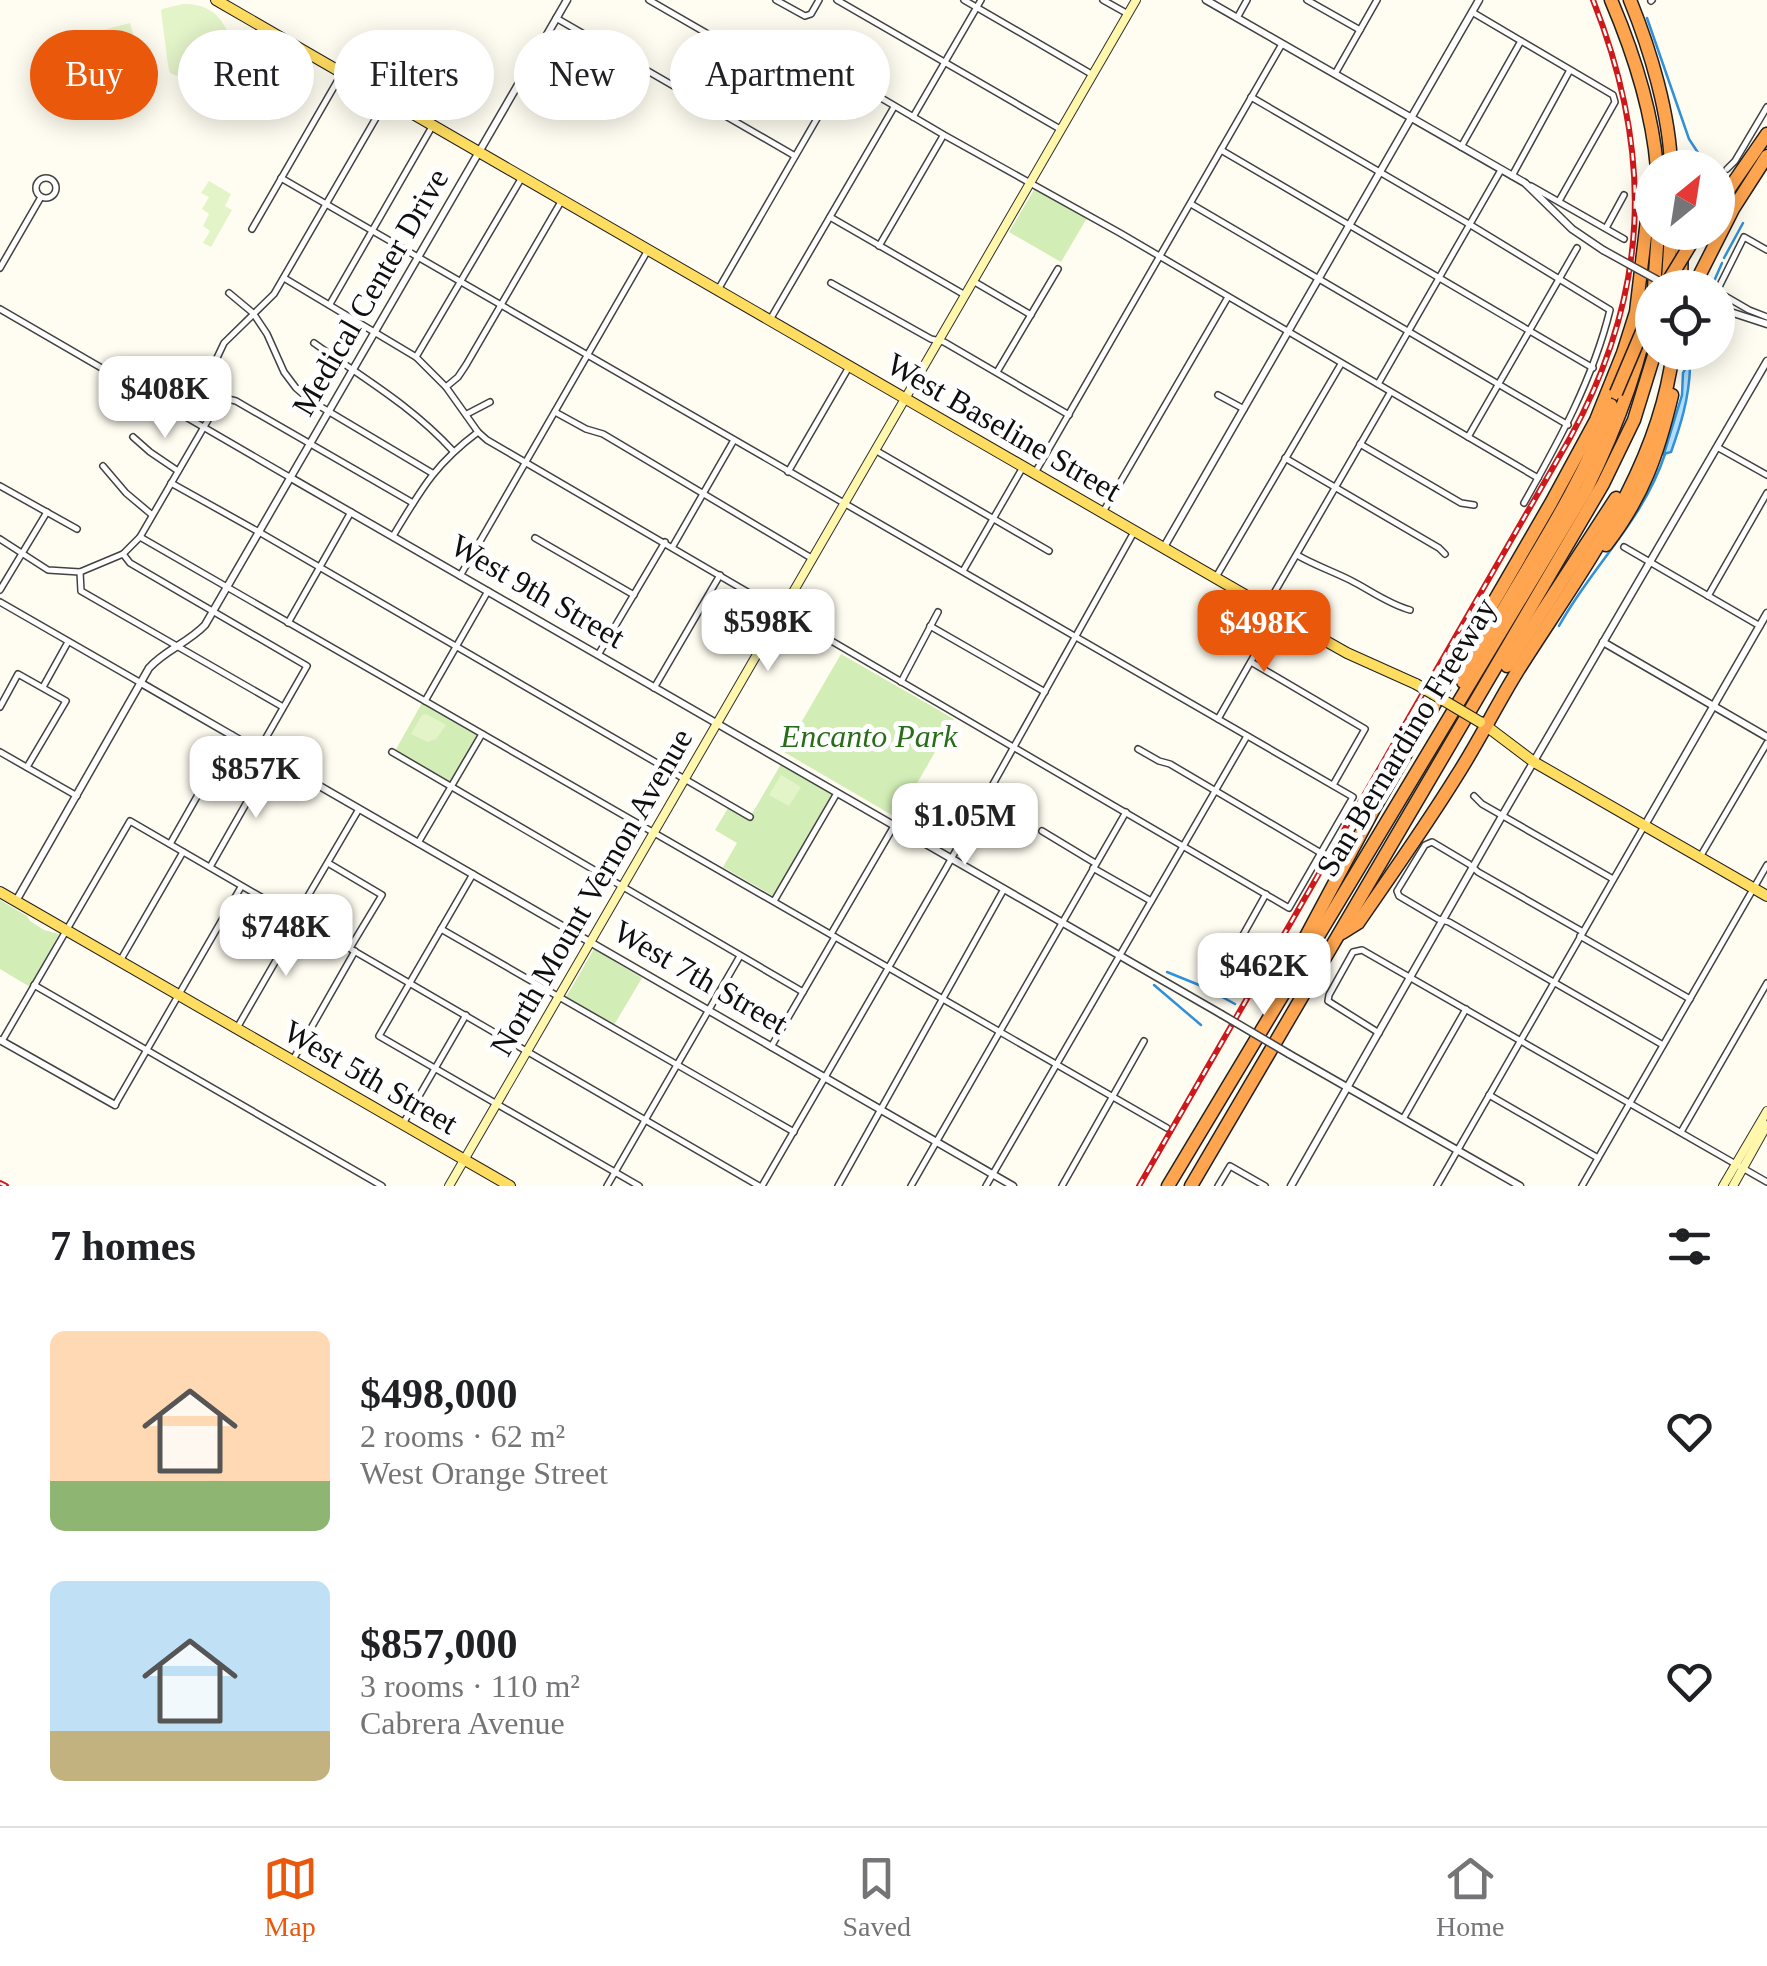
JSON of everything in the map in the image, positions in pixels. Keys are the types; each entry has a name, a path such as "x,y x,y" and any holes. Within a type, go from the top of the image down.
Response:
{"highway":[{"path":"1612,0 1638,69 1658,150"},
{"path":"1630,0 1655,78 1661,150"},
{"path":"1735,180 1767,134"},
{"path":"1706,270 1767,156"},
{"path":"1278,1002 1288,970 1367,821 1552,503 1600,412 1630,333 1646,250"},
{"path":"1415,775 1486,636 1574,487 1635,348"},
{"name":"San Bernardino Freeway","path":"1168,1186 1555,542 1606,448 1635,368"},
{"name":"San Bernardino Freeway","path":"1192,1186 1568,546 1620,452 1650,370"},
{"path":"1478,698 1503,671 1611,507 1642,439 1664,370"},
{"path":"1340,935 1358,923 1458,775 1483,724 1615,517 1652,437 1671,370"},
{"path":"1579,576 1584,575 1618,530 1641,492 1661,443 1678,370"},
{"path":"1552,503 1604,426"},
{"path":"1160,1186 1178,1168"}],"main road":[{"name":"West Baseline Street","path":"216,0 334,68"},
{"name":"North Mount Vernon Avenue","path":"450,1186 1136,0"},
{"name":"West Baseline Street","path":"423,120 1278,614 1347,653 1416,684 1483,724 1534,762 1767,896"},
{"name":"West 5th Street","path":"0,892 510,1186"},
{"path":"1733,1186 1767,1111"},
{"path":"1723,1186 1767,1124"}],"street":[{"name":"Medical Center Drive","path":"16,901 156,660 198,633 228,586 567,0"},
{"path":"649,0 701,30"},
{"path":"776,0 805,16 811,14 819,0"},
{"path":"838,0 1060,129"},
{"path":"964,0 1093,75"},
{"path":"913,117 982,0"},
{"path":"1103,0 1128,14"},
{"path":"1206,0 1624,239"},
{"path":"1237,18 1246,0"},
{"path":"1307,0 1360,30"},
{"path":"1335,74 1378,0"},
{"path":"1164,548 1480,0"},
{"path":"1472,12 1613,95 1616,102 1560,201"},
{"path":"556,18 795,156"},
{"path":"1461,147 1521,41"},
{"path":"962,571 994,519 1069,415 1282,44"},
{"path":"1512,176 1570,70"},
{"path":"252,229 334,87"},
{"path":"1251,97 1610,310 1568,425 1524,503"},
{"path":"890,105 1538,478"},
{"path":"770,321 894,107"},
{"path":"1735,162 1767,107"},
{"path":"0,539 48,570 80,572 123,554 140,536 204,428 216,396 216,362 224,342 274,294 374,120"},
{"path":"717,290 816,120"},
{"path":"330,304 432,125"},
{"path":"879,246 944,135"},
{"path":"1221,150 1592,368"},
{"path":"1378,384 1501,170"},
{"path":"416,357 522,177"},
{"path":"42,178 50,179 55,192 49,198 41,197 36,184 42,178"},
{"path":"281,178 1353,798 1290,908 487,440 446,387 416,357 284,278"},
{"path":"1525,183 1572,228 1637,270"},
{"path":"1606,228 1624,196"},
{"path":"0,268 41,197"},
{"path":"446,387 466,365 562,200"},
{"path":"1190,203 1568,425"},
{"path":"830,217 964,295"},
{"path":"1728,270 1744,237 1767,250"},
{"path":"1468,437 1577,248"},
{"path":"460,576 648,250"},
{"path":"997,372 1058,269"},
{"path":"973,280 1031,315"},
{"path":"831,282 1069,415"},
{"path":"229,294 254,313 284,372 311,402 432,473"},
{"path":"1104,512 1228,297"},
{"path":"1735,301 1767,320"},
{"name":"West 9th Street","path":"0,309 1520,1186"},
{"path":"1735,312 1767,320"},
{"path":"314,343 392,396 453,450"},
{"path":"1291,1186 1767,361"},
{"path":"1216,577 1341,363"},
{"path":"788,472 849,367"},
{"path":"1266,607 1390,392"},
{"path":"1218,395 1244,410"},
{"path":"216,396 236,401 413,503"},
{"path":"467,414 490,402"},
{"path":"555,412 602,434 813,559"},
{"path":"394,536 432,473 453,450 478,432"},
{"path":"133,437 178,471"},
{"path":"672,547 734,440"},
{"path":"1360,444 1460,502 1474,505"},
{"path":"1717,447 1767,476"},
{"path":"876,450 1049,551"},
{"path":"1285,458 1440,548 1444,554"},
{"path":"103,466 126,493 152,514"},
{"path":"171,483 750,817"},
{"path":"0,486 77,528"},
{"path":"1708,596 1767,493"},
{"path":"0,590 47,512"},
{"path":"288,622 351,512"},
{"path":"242,886 116,1105 1,1040 130,821 760,1186 1135,530"},
{"path":"140,536 1167,1128"},
{"path":"536,538 634,595"},
{"path":"598,655 665,542"},
{"path":"1437,1186 1764,621 1708,596 1624,547"},
{"path":"123,554 130,563 307,666 258,750"},
{"path":"1296,554 1410,610"},
{"path":"80,572 81,591 283,706"},
{"path":"654,688 720,576"},
{"path":"425,701 488,592"},
{"name":"West 7th Street","path":"0,602 1013,1186"},
{"path":"900,682 938,612"},
{"path":"1218,720 1278,614"},
{"path":"930,626 1045,692"},
{"path":"43,688 68,641"},
{"path":"1603,642 1767,740 1700,857"},
{"path":"1251,662 1365,729 1333,785"},
{"path":"0,707 18,674 66,702 27,767"},
{"path":"418,843 482,734"},
{"path":"170,844 232,735"},
{"path":"986,1186 1247,736"},
{"path":"1138,749 1322,853"},
{"path":"0,752 77,796"},
{"path":"392,752 803,992"},
{"path":"210,867 272,758"},
{"path":"774,902 836,793"},
{"path":"1474,796 1613,880"},
{"path":"236,1028 359,808"},
{"path":"912,1186 1126,812"},
{"path":"771,1047 894,826"},
{"path":"1042,831 1151,901"},
{"path":"1663,1045 1399,896 1397,891 1425,845 1432,842 1690,999"},
{"path":"120,961 183,852"},
{"path":"292,1060 382,894 328,863"},
{"path":"1582,1186 1767,865"},
{"path":"473,874 379,1036 639,1186"},
{"path":"838,1186 1004,890"},
{"path":"1215,985 1266,894"},
{"path":"440,929 794,1132"},
{"path":"1379,1033 1328,1002 1328,995 1353,952 1362,950 1767,1182"},
{"path":"607,1186 740,956"},
{"path":"1681,1132 1767,984"},
{"path":"34,985 382,1186"},
{"path":"1403,1119 1466,1009"},
{"path":"403,1124 466,1015"},
{"path":"1062,1186 1144,1041"},
{"path":"1489,1096 1598,1158"},
{"path":"1218,1186 1230,1166 1265,1186"}],"green space":[{"path":"183,4 204,7 218,17 226,30 178,30 177,76 170,73 168,65 162,9"},
{"path":"130,23 132,30 103,30"},
{"path":"209,181 231,194 225,206 232,210 211,247 203,243 210,231 203,226 209,214 202,209 209,197 201,193"},
{"path":"1035,188 1087,218 1061,262 1009,232"},
{"name":"Encanto Park","path":"841,654 954,719 897,818 784,752"},
{"path":"422,703 478,735 450,783 395,751"},
{"path":"426,714 446,725 436,739 428,742 411,734"},
{"path":"781,764 832,794 773,896 723,867 737,843 715,830 728,808 749,819"},
{"path":"781,775 801,787 789,806 769,795"},
{"path":"0,900 44,930 59,934 30,987 0,969"},
{"path":"594,949 642,978 614,1025 566,997"}],"water":[{"path":"1690,370 1684,411 1671,452 1664,454 1682,395 1683,373"}],"waterway":[{"path":"1647,18 1696,150"},
{"path":"1724,258 1743,223"},
{"path":"1719,270 1722,263"},
{"path":"1559,626 1644,501 1665,454"},
{"path":"1167,972 1235,1004"},
{"path":"1154,985 1201,1025"}],"railway":[{"path":"1139,1186 1570,438 1596,384 1616,330 1629,276 1634,168 1613,57 1593,0"},
{"path":"0,1183 6,1186"}]}
